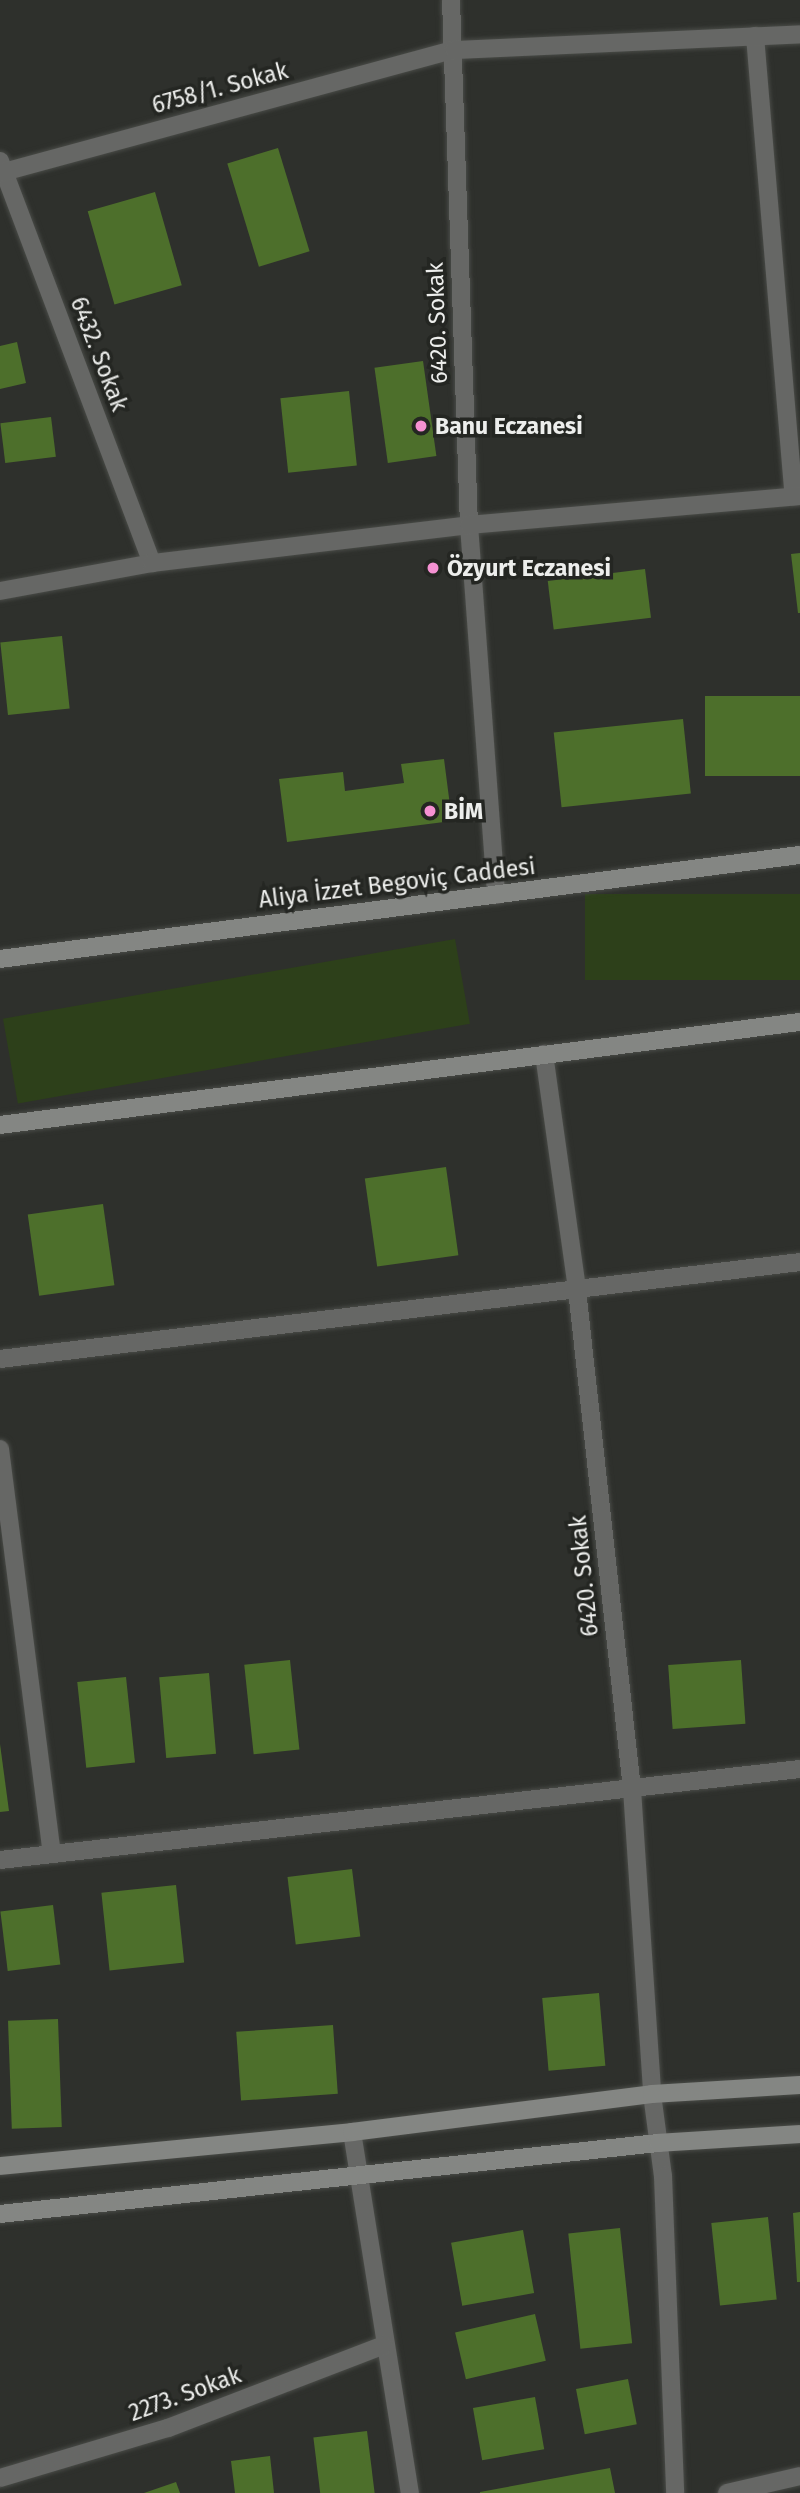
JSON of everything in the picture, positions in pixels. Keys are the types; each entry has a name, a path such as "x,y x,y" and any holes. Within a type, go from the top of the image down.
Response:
{"street":[{"name":"6420. Sokak","path":"451,0 469,526 496,895"},
{"name":"6758/1. Sokak","path":"1,169 454,50 800,34"},
{"path":"0,591 152,564 469,526 797,496 755,36"},
{"name":"6432. Sokak","path":"1,169 152,564"},
{"name":"Aliya İzzet Begoviç Caddesi","path":"0,959 800,855"},
{"path":"0,1125 800,1022"},
{"name":"6420. Sokak","path":"544,1054 577,1290 632,1789 652,2094 663,2176 675,2493"},
{"path":"0,1359 800,1262"},
{"path":"0,1449 52,1853"},
{"path":"0,1860 800,1769"},
{"path":"0,2166 352,2132 652,2094 800,2085"},
{"path":"352,2132 384,2345 410,2493"},
{"path":"0,2214 658,2143 800,2134"},
{"name":"2273. Sokak","path":"0,2478 169,2428 384,2345"},
{"path":"727,2493 800,2476"}],"green space":[{"path":"585,894 800,894 800,980 585,980"},
{"path":"455,939 470,1024 18,1103 3,1019"}],"building":[{"path":"278,148 310,251 259,267 227,163"},
{"path":"155,192 182,285 114,305 88,211"},
{"path":"17,342 26,383 0,389 0,346"},
{"path":"423,361 436,456 388,463 374,368"},
{"path":"349,391 357,466 288,473 280,398"},
{"path":"51,417 56,457 5,463 0,423"},
{"path":"800,553 800,613 798,613 791,554"},
{"path":"645,569 651,618 554,630 548,581"},
{"path":"62,636 70,709 8,715 0,642"},
{"path":"705,696 800,696 800,776 705,776"},
{"path":"683,719 691,794 562,807 554,733"},
{"path":"444,759 452,821 287,842 279,779 343,772 345,791 404,783 401,764"},
{"path":"446,1167 458,1255 377,1267 365,1178"},
{"path":"103,1204 114,1285 39,1296 28,1215"},
{"path":"290,1660 299,1750 254,1754 244,1665"},
{"path":"741,1660 745,1724 673,1729 668,1665"},
{"path":"209,1673 216,1754 166,1758 159,1677"},
{"path":"126,1677 135,1763 86,1768 77,1682"},
{"path":"0,1744 9,1811 0,1812"},
{"path":"352,1869 360,1936 296,1944 287,1877"},
{"path":"176,1885 184,1963 110,1970 101,1893"},
{"path":"53,1905 60,1965 8,1971 0,1911"},
{"path":"599,1993 605,2066 549,2071 542,1998"},
{"path":"58,2019 62,2127 12,2129 8,2021"},
{"path":"333,2025 338,2094 241,2101 236,2032"},
{"path":"800,2212 800,2282 797,2282 793,2213"},
{"path":"768,2217 777,2300 720,2306 711,2223"},
{"path":"620,2228 632,2343 580,2349 568,2233"},
{"path":"523,2230 534,2293 462,2306 451,2243"},
{"path":"535,2314 546,2361 466,2379 455,2332"},
{"path":"628,2379 637,2424 585,2434 576,2389"},
{"path":"535,2397 544,2449 482,2460 473,2408"},
{"path":"367,2431 375,2493 320,2493 313,2438"},
{"path":"270,2456 274,2493 235,2493 231,2461"},
{"path":"610,2468 615,2493 480,2493 480,2492"},
{"path":"176,2482 180,2493 144,2493"}],"place":[{"name":"Banu Eczanesi","path":"421,426"},
{"name":"Özyurt Eczanesi","path":"433,568"},
{"name":"BİM","path":"430,811"}]}
